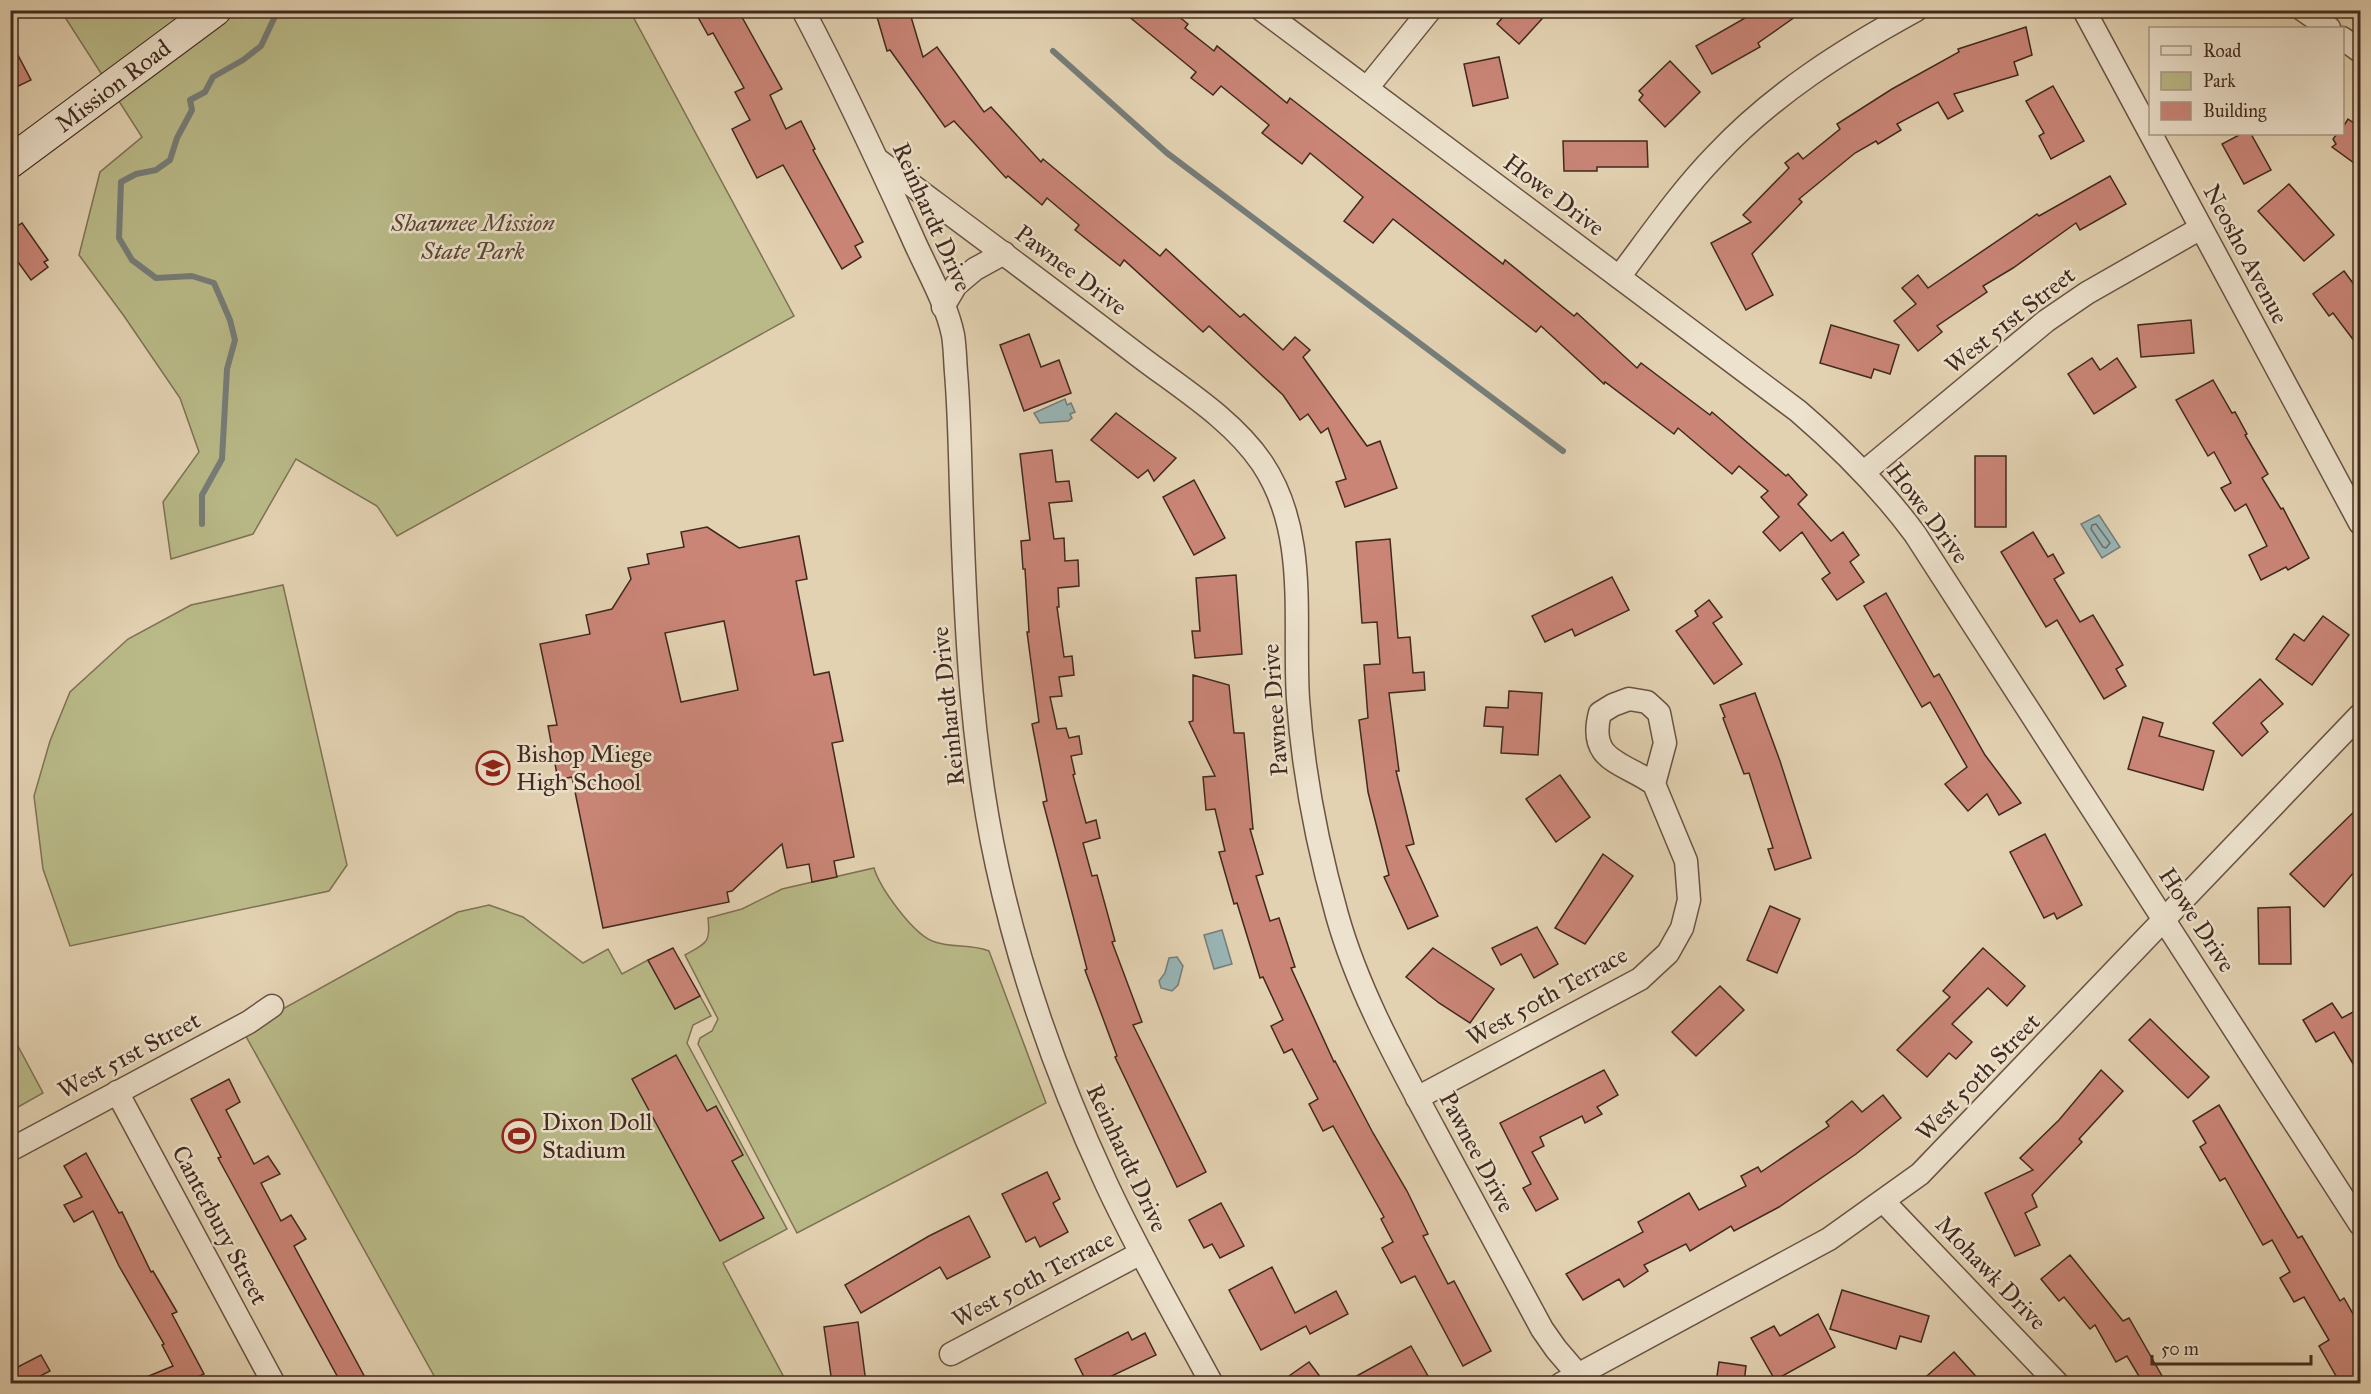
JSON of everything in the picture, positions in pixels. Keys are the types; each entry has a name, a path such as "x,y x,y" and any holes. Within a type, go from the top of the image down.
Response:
{"main road":[{"name":"Mission Road","path":"10,162 215,10"}],"street":[{"name":"Reinhardt Drive","path":"803,10 839,77 878,160 943,307 953,335 958,392 970,684 984,798 997,865 1017,946 1041,1024 1064,1087 1106,1184 1212,1383"},
{"name":"Howe Drive","path":"1263,10 1798,411 1838,445 1864,472 1915,534 2361,1224"},
{"path":"1367,88 1430,10"},
{"path":"1619,277 1717,153 1772,103 1822,65 1916,10"},
{"name":"Neosho Avenue","path":"2084,10 2149,131"},
{"path":"2303,10 2328,27"},
{"path":"2344,39 2361,51"},
{"name":"Neosho Avenue","path":"2151,135 2361,523"},
{"name":"Pawnee Drive","path":"878,160 1220,418 1248,445 1274,484 1284,505 1292,532 1296,586 1298,698 1306,776 1318,844 1338,919 1354,966 1379,1024 1542,1329 1575,1381"},
{"name":"West 51st Street","path":"1864,472 2046,321 2087,293 2201,228"},
{"path":"943,307 956,285 975,269 1004,253"},
{"name":"West 50th Street","path":"1575,1381 1829,1239 1884,1202 1928,1167 2361,715"},
{"name":"West 50th Terrace","path":"1417,1098 1640,979 1668,953 1682,928 1689,900 1686,861 1654,784"},
{"name":"West 51st Street","path":"10,1150 249,1022 272,1006"},
{"name":"Canterbury Street","path":"117,1092 274,1383"},
{"name":"Mohawk Drive","path":"1884,1202 2058,1383"},
{"name":"West 50th Terrace","path":"951,1354 1141,1253"}],"green space":[{"name":"Shawnee Mission State Park","path":"61,11 630,11 794,316 397,536 377,506 296,459 253,534 171,559 163,502 199,452 180,398 79,255 100,172 142,137"},
{"path":"283,585 347,865 329,891 70,946 43,869 34,796 50,741 70,692 128,639 191,605"},
{"path":"874,868 883,887 917,931 942,944 976,947 989,951 1046,1103 797,1233 698,1044 700,1038 712,1031 718,1019 685,955 698,948 708,938 708,918 742,909 782,889"},
{"name":"Dixon Doll Stadium","path":"489,905 523,917 583,963 608,949 622,974 648,960 675,1009 700,996 711,1016 693,1025 687,1043 787,1229 723,1263 787,1383 438,1383 243,1031 458,912"},
{"path":"11,1033 43,1093 10,1111"}],"water":[{"path":"1065,399 1067,405 1071,403 1075,412 1070,414 1072,418 1068,421 1040,423 1034,413"},
{"path":"2099,515 2120,547 2102,558 2081,524"},
{"path":"1222,930 1232,964 1214,969 1204,935"},
{"path":"1177,957 1183,966 1178,985 1172,991 1161,988 1159,981 1165,973 1169,958"}],"building":[{"path":"694,10 738,10 782,89 770,95 786,129 801,121 815,149 813,150 863,242 855,246 861,257 842,269 783,165 757,178 732,129 750,120 735,92 744,88 713,33 708,35"},
{"path":"875,10 909,10 923,57 937,47 984,112 991,107 1041,162 1043,159 1160,256 1166,249 1240,317 1244,314 1283,350 1295,337 1310,350 1303,357 1367,446 1380,441 1397,488 1345,507 1336,482 1346,479 1328,428 1321,433 1308,414 1300,420 1283,395 1209,326 1203,332 1124,260 1120,266 1075,230 1079,225 1047,198 1042,205 1008,176 1006,178 954,121 945,127 890,50 887,51"},
{"path":"1121,10 1171,10 1188,24 1185,28 1214,51 1217,46 1287,103 1290,98 1503,264 1505,260 1574,316 1577,313 1637,368 1641,363 1710,415 1712,412 1786,476 1788,474 1807,495 1798,504 1831,541 1843,532 1859,555 1850,562 1864,582 1837,600 1822,579 1830,573 1802,532 1780,551 1763,532 1779,517 1761,497 1768,491 1739,466 1732,474 1678,428 1674,434 1605,382 1604,384 1541,326 1536,332 1393,219 1373,243 1344,221 1363,197 1310,153 1302,164 1262,133 1269,125 1221,86 1213,95 1191,78 1196,72"},
{"path":"1509,10 1550,10 1519,44 1497,24"},
{"path":"1759,10 1805,10 1758,43 1760,47 1712,74 1696,46"},
{"path":"2026,27 2032,55 2014,62 2018,75 1954,94 1963,111 1948,119 1938,102 1897,124 1901,130 1878,144 1876,141 1855,153 1799,199 1802,202 1752,254 1773,295 1746,310 1711,243 1751,222 1743,215 1789,168 1785,163 1798,153 1803,159 1840,129 1837,124 1892,89 1959,52 1958,49"},
{"path":"10,40 31,80 10,90"},
{"path":"1499,57 1508,98 1473,106 1464,64"},
{"path":"1670,61 1700,92 1665,127 1639,100 1643,95 1639,91"},
{"path":"2053,86 2084,141 2051,159 2039,136 2044,133 2026,101"},
{"path":"2348,119 2361,128 2361,168 2332,147 2336,144 2333,139 2336,135 2344,135 2344,125"},
{"path":"2239,135 2252,135 2271,170 2244,184 2222,144"},
{"path":"1563,141 1647,141 1648,167 1597,167 1597,171 1564,171"},
{"path":"2110,176 2126,204 2080,230 2076,223 2013,268 1983,286 1987,292 1937,326 1942,332 1918,351 1894,321 1916,304 1902,288 1918,275 1928,288 2037,214 2039,216"},
{"path":"2289,184 2334,235 2304,261 2258,211"},
{"path":"22,223 48,260 44,262 48,267 31,280 10,251 10,231"},
{"path":"2344,271 2361,294 2361,350 2333,313 2329,316 2313,294"},
{"path":"2191,320 2194,353 2141,357 2138,325"},
{"path":"1831,325 1899,345 1890,374 1874,369 1871,378 1820,363"},
{"path":"1029,334 1041,367 1059,360 1071,393 1024,411 1000,345"},
{"path":"2092,358 2100,370 2117,358 2136,387 2094,414 2068,374"},
{"path":"2213,380 2247,434 2245,435 2268,474 2262,478 2281,509 2283,508 2309,558 2288,570 2286,567 2261,580 2249,555 2267,546 2246,504 2235,511 2221,488 2231,483 2214,452 2208,456 2176,400"},
{"path":"1116,413 1176,458 1154,481 1148,470 1138,478 1091,440"},
{"path":"1052,450 1056,482 1069,481 1072,501 1049,503 1054,539 1064,538 1065,561 1078,560 1079,586 1058,588 1059,607 1057,607 1064,657 1072,656 1074,675 1059,677 1062,696 1050,697 1057,729 1066,728 1069,738 1079,736 1082,754 1071,756 1075,774 1073,775 1086,823 1096,820 1100,838 1083,843 1092,876 1097,875 1115,941 1112,942 1142,1022 1133,1025 1206,1172 1177,1187 1115,1057 1117,1056 1085,970 1087,969 1043,802 1047,801 1032,724 1039,722 1027,632 1029,632 1025,569 1023,569 1021,541 1030,540 1020,454"},
{"path":"1975,456 2006,456 2006,527 1975,527"},
{"path":"1194,480 1225,538 1194,555 1163,497"},
{"name":"Bishop Miege High School","path":"707,527 739,548 799,536 807,579 796,581 814,675 829,672 843,741 832,743 854,857 834,861 837,877 812,882 809,864 787,868 782,844 732,891 727,892 729,902 603,928 572,777 558,780 548,726 557,725 540,644 590,634 586,615 612,609 631,579 628,568 649,564 647,554 684,547 681,532","holes":["724,621 738,690 681,702 665,633"]},
{"path":"2033,532 2048,557 2053,554 2064,573 2054,579 2080,622 2093,615 2123,665 2116,669 2126,686 2104,699 2057,620 2046,627 2001,552"},
{"path":"1390,539 1398,638 1410,637 1413,673 1424,672 1425,690 1389,693 1399,771 1396,771 1414,844 1406,846 1438,916 1408,929 1384,877 1389,875 1368,792 1359,720 1368,718 1364,665 1380,664 1377,622 1362,623 1356,542"},
{"path":"1236,575 1242,654 1195,658 1192,631 1200,631 1196,578"},
{"path":"1612,577 1629,610 1575,636 1572,629 1545,642 1532,616"},
{"path":"1886,593 1934,677 1939,674 1985,755 2021,803 1999,815 1987,794 1968,811 1945,784 1967,767 1930,702 1922,707 1864,606"},
{"path":"1709,600 1722,617 1713,623 1742,664 1714,684 1676,631 1698,616 1695,611"},
{"path":"2323,616 2349,635 2312,685 2276,659 2294,634 2304,641"},
{"path":"1193,675 1229,685 1234,733 1244,733 1253,829 1250,829 1263,874 1256,876 1270,921 1279,918 1295,967 1291,968 1334,1062 1407,1191 1428,1234 1423,1236 1448,1284 1454,1281 1491,1351 1463,1366 1415,1276 1401,1283 1382,1248 1393,1242 1381,1219 1384,1217 1333,1126 1323,1131 1309,1104 1318,1099 1292,1049 1284,1053 1271,1026 1283,1020 1263,977 1260,978 1237,903 1234,904 1219,852 1225,851 1215,809 1206,810 1203,777 1215,776 1189,722 1193,721"},
{"path":"2260,679 2283,704 2261,723 2268,732 2242,756 2213,723"},
{"path":"1509,691 1542,693 1538,755 1501,753 1503,727 1484,726 1486,707 1508,708"},
{"path":"1755,693 1780,761 1811,858 1775,870 1768,849 1773,848 1749,773 1744,774 1720,705"},
{"path":"2143,717 2163,723 2159,736 2214,751 2203,790 2128,769"},
{"path":"1560,775 1590,817 1556,842 1526,799"},
{"path":"2361,805 2361,864 2324,907 2290,874"},
{"path":"2045,834 2082,905 2057,919 2054,913 2044,918 2010,852"},
{"path":"1603,854 1633,876 1585,944 1555,928"},
{"path":"1770,906 1800,919 1777,973 1747,960"},
{"path":"2290,907 2291,964 2259,964 2258,908"},
{"path":"1537,927 1558,964 1534,978 1521,954 1501,965 1492,948"},
{"path":"673,948 700,996 675,1009 648,960"},
{"path":"1433,948 1494,989 1470,1023 1439,1003 1406,977"},
{"path":"1983,948 2025,986 2007,1006 1988,988 1952,1024 1972,1042 1956,1059 1949,1053 1927,1077 1897,1050 1950,997 1943,991"},
{"path":"1720,986 1744,1010 1696,1056 1672,1032"},
{"path":"2332,1003 2342,1018 2355,1011 2361,1020 2361,1077 2334,1032 2316,1042 2303,1020"},
{"path":"2150,1019 2209,1077 2188,1098 2129,1040"},
{"path":"676,1055 707,1111 716,1106 743,1155 732,1161 764,1218 720,1241 632,1079"},
{"path":"1604,1070 1618,1095 1597,1107 1602,1114 1585,1123 1582,1116 1540,1137 1544,1146 1532,1152 1558,1199 1536,1211 1523,1188 1531,1184 1500,1123"},
{"path":"2101,1070 2123,1091 2079,1139 2082,1142 2032,1195 2037,1207 2025,1213 2040,1245 2015,1256 1985,1193 2033,1170 2020,1158 2059,1120"},
{"path":"229,1079 240,1102 226,1110 254,1164 268,1156 280,1174 261,1183 281,1221 291,1215 306,1239 294,1246 368,1383 341,1383 218,1158 221,1157 191,1099"},
{"path":"1883,1095 1901,1118 1856,1154 1779,1207 1734,1231 1731,1226 1690,1251 1686,1244 1644,1265 1648,1271 1624,1287 1619,1279 1583,1300 1566,1274 1643,1232 1638,1222 1689,1193 1699,1210 1746,1186 1741,1176 1758,1167 1761,1172 1829,1126 1826,1122 1852,1101 1862,1112"},
{"path":"2219,1105 2298,1238 2302,1236 2340,1301 2344,1298 2361,1328 2361,1383 2340,1383 2319,1346 2329,1340 2304,1297 2294,1302 2280,1278 2290,1272 2272,1240 2263,1245 2225,1178 2220,1181 2200,1147 2206,1143 2193,1121"},
{"path":"86,1153 119,1213 122,1212 151,1272 153,1271 177,1312 172,1314 204,1374 185,1383 132,1383 173,1366 162,1345 164,1344 119,1266 93,1211 74,1222 64,1205 82,1197 64,1166"},
{"path":"1047,1172 1060,1199 1053,1203 1068,1232 1040,1247 1035,1237 1026,1242 1002,1194"},
{"path":"1221,1203 1244,1246 1220,1258 1212,1244 1204,1248 1189,1220"},
{"path":"969,1216 990,1257 947,1279 940,1267 861,1313 845,1285 929,1236"},
{"path":"2070,1255 2123,1321 2129,1318 2166,1383 2143,1383 2127,1356 2116,1362 2095,1325 2090,1329 2064,1297 2059,1301 2041,1279"},
{"path":"1272,1267 1295,1313 1336,1291 1348,1314 1310,1334 1306,1326 1261,1350 1229,1290"},
{"path":"1842,1290 1929,1316 1921,1342 1900,1336 1896,1349 1830,1329"},
{"path":"1818,1314 1835,1347 1775,1380 1751,1338 1774,1326 1780,1336"},
{"path":"858,1322 866,1383 832,1383 824,1327"},
{"path":"1128,1332 1132,1340 1145,1333 1156,1355 1097,1383 1087,1383 1075,1359"},
{"path":"1411,1346 1432,1383 1344,1383"},
{"path":"1954,1352 1982,1383 1919,1383"},
{"path":"41,1355 50,1371 27,1383 10,1383 10,1371"},
{"path":"1309,1362 1325,1383 1279,1383"},
{"path":"1719,1362 1746,1366 1744,1383 1716,1383"}],"waterway":[{"path":"202,524 202,495 222,459 227,369 235,340 230,320 214,283 192,276 156,278 132,260 119,238 121,182 136,174 156,170 170,160 177,138 192,110 190,100 205,92 213,77 243,60 261,46 278,10"},
{"path":"1053,51 1167,153 1563,451"}],"place":[{"name":"Bishop Miege High School","path":"493,768"},
{"name":"Dixon Doll Stadium","path":"519,1136"}]}
